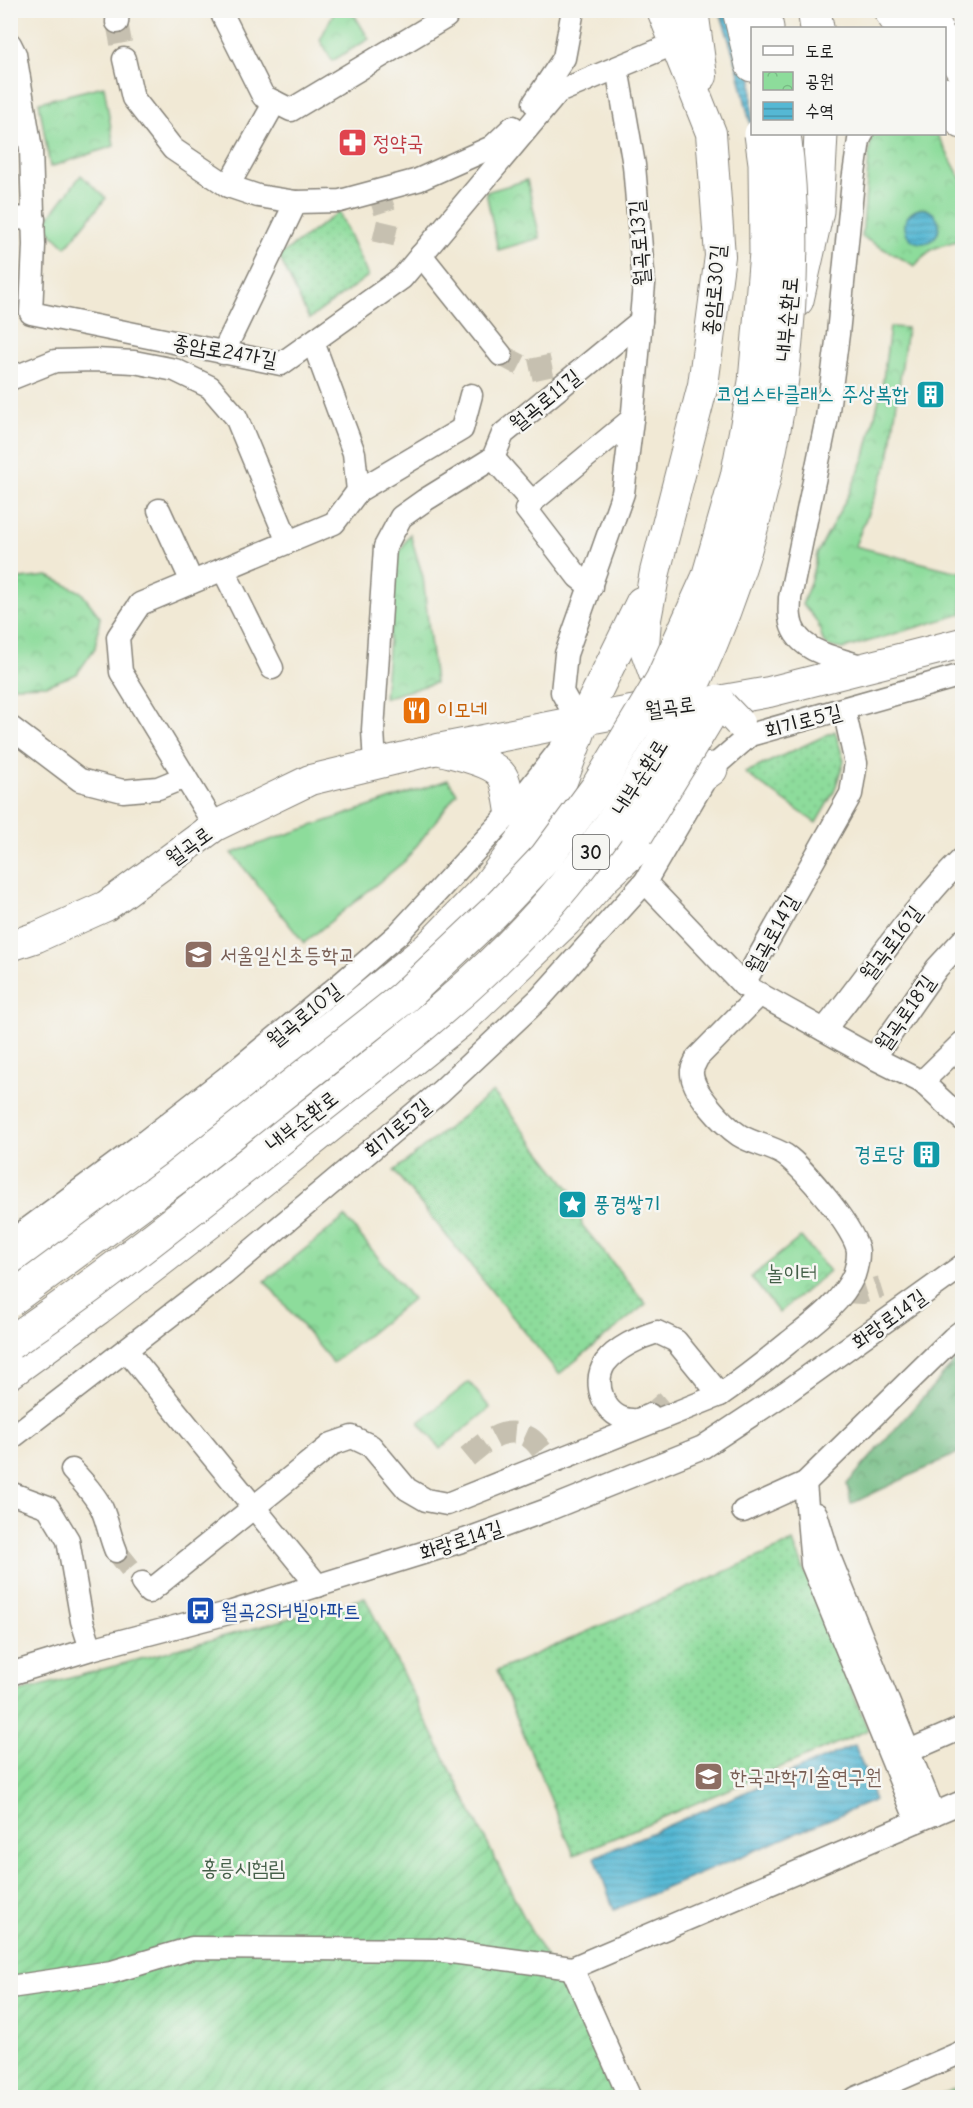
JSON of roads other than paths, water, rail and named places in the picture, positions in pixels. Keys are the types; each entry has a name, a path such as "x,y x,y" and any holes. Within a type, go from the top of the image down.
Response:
{"highway":[{"path":"739,10 751,56"},
{"path":"763,10 767,27"},
{"path":"814,10 817,27"},
{"path":"946,43 963,69"},
{"name":"내부순환로","path":"10,1300 178,1176 403,998 494,912 546,857 597,788 662,680 708,578 737,477 755,382 766,253 765,163 761,135"},
{"name":"내부순환로","path":"10,1343 169,1227 425,1023 511,945 570,879 620,811 660,747 686,699 726,609 765,479 776,424 790,309 793,246 784,135"},
{"path":"784,357 817,211 821,135"},
{"path":"10,1273 132,1184 429,948 487,888 554,799 583,720"},
{"path":"604,878 637,834 736,720"},
{"path":"10,1372 203,1227 460,1021 566,920 604,878 648,837 702,776"}],"main road":[{"name":"종암로30길","path":"662,10 711,133 720,256 704,385 655,573 646,619 644,646 656,679 674,703"},
{"path":"693,10 711,133"},
{"path":"882,10 909,20"},
{"path":"946,88 953,112"},
{"name":"종암로30길","path":"583,720 655,573"},
{"name":"월곡로","path":"10,946 37,937 106,906 215,826 310,780 438,749 674,703 736,720 753,695 963,643"},
{"path":"438,749 498,770 504,779 511,812"}],"street":[{"path":"224,10 223,16 263,96 291,110 446,17 448,10"},
{"path":"124,59 133,98 173,149 228,186 258,196 296,202 340,201 408,183 492,147 526,114 564,58 573,10"},
{"name":"종암로24가길","path":"10,44 15,54 31,149 34,245 31,313 281,364 402,278 558,92 676,43"},
{"name":"월곡로13길","path":"583,720 571,708 562,692 566,654 623,493 644,284 634,165 617,68"},
{"path":"228,186 275,102"},
{"path":"862,135 853,181 827,418 790,598 789,619 797,635 816,652 864,667"},
{"path":"223,352 296,202"},
{"path":"10,218 33,219"},
{"path":"421,255 501,355"},
{"name":"월곡로11길","path":"493,458 502,435 641,321"},
{"path":"313,342 354,453 358,491"},
{"path":"10,379 55,362 95,360 134,362 174,370 210,387 236,417 288,542"},
{"path":"215,826 121,672 118,637 140,604 334,523 358,491 462,429 471,395"},
{"path":"591,587 578,577 526,509 531,502 632,419"},
{"path":"375,764 373,730 385,547 401,517 424,500 493,458 531,502"},
{"path":"159,510 192,582"},
{"path":"223,569 272,669"},
{"name":"회기로5길","path":"10,1439 225,1273 441,1091 541,997 645,882 702,776 736,720 844,710 963,675"},
{"name":"월곡로14길","path":"844,710 856,762 851,794 752,990 922,1082 963,1119"},
{"name":"월곡로10길","path":"10,1242 147,1140 343,982 398,934 511,812 583,720"},
{"path":"10,727 80,780 123,791 158,788 185,777"},
{"name":"월곡로16길","path":"824,1030 900,928 937,884 963,859"},
{"path":"142,1583 149,1592 333,1444 352,1437 371,1446 407,1489 426,1500 447,1504 696,1407 720,1395 830,1309 844,1292 855,1272 858,1251 848,1228 802,1171 786,1156 765,1145 741,1137 723,1123 696,1088 692,1071 697,1058 752,990 645,882"},
{"name":"월곡로18길","path":"874,1058 937,968 963,941"},
{"path":"922,1082 963,1043"},
{"name":"화랑로14길","path":"10,1674 91,1649 232,1612 496,1529 704,1447 788,1391 963,1266"},
{"path":"743,1511 805,1483 953,1338 963,1331"},
{"path":"650,1415 633,1420 615,1415 601,1397 598,1379 606,1362 636,1338 657,1332 676,1341 720,1395"},
{"path":"126,1350 318,1586"},
{"path":"72,1470 102,1509 116,1551"},
{"path":"805,1483 827,1544 830,1559 909,1751 926,1817"},
{"path":"805,1483 812,1564 926,1817"},
{"path":"10,1493 48,1507 68,1540 81,1621 91,1649"},
{"path":"909,1751 963,1728"},
{"path":"10,1987 112,1972 192,1948 436,1950 572,1968 963,1802"},
{"path":"572,1968 630,2097"},
{"path":"856,2097 963,2052"}],"water":[{"path":"720,11 768,11 751,27 751,128 737,66"},
{"path":"922,209 934,214 939,226 934,238 922,243 910,238 905,226 910,214"},
{"path":"855,1745 875,1800 614,1910 595,1857"}],"tunnel":[{"path":"117,22 124,59"},
{"path":"378,191 388,221 381,251"},
{"path":"501,355 530,370 557,364"},
{"path":"844,1292 862,1293 881,1287"},
{"path":"650,1415 671,1397"},
{"path":"467,1457 488,1440 504,1433 512,1433 521,1434 533,1440 551,1464"},
{"path":"116,1551 142,1583"}],"place":[{"name":"정약국","path":"352,143"},
{"name":"코업스타클래스 주상복합","path":"930,394"},
{"name":"이모네","path":"416,710"},
{"name":"서울일신초등학교","path":"199,955"},
{"name":"경로당","path":"926,1154"},
{"name":"풍경쌓기","path":"572,1204"},
{"name":"월곡2SH빌아파트","path":"200,1611"},
{"name":"한국과학기술연구원","path":"709,1777"}],"park label":[{"name":"놀이터","path":"792,1273"},
{"name":"홍릉시험림","path":"243,1868"}]}
